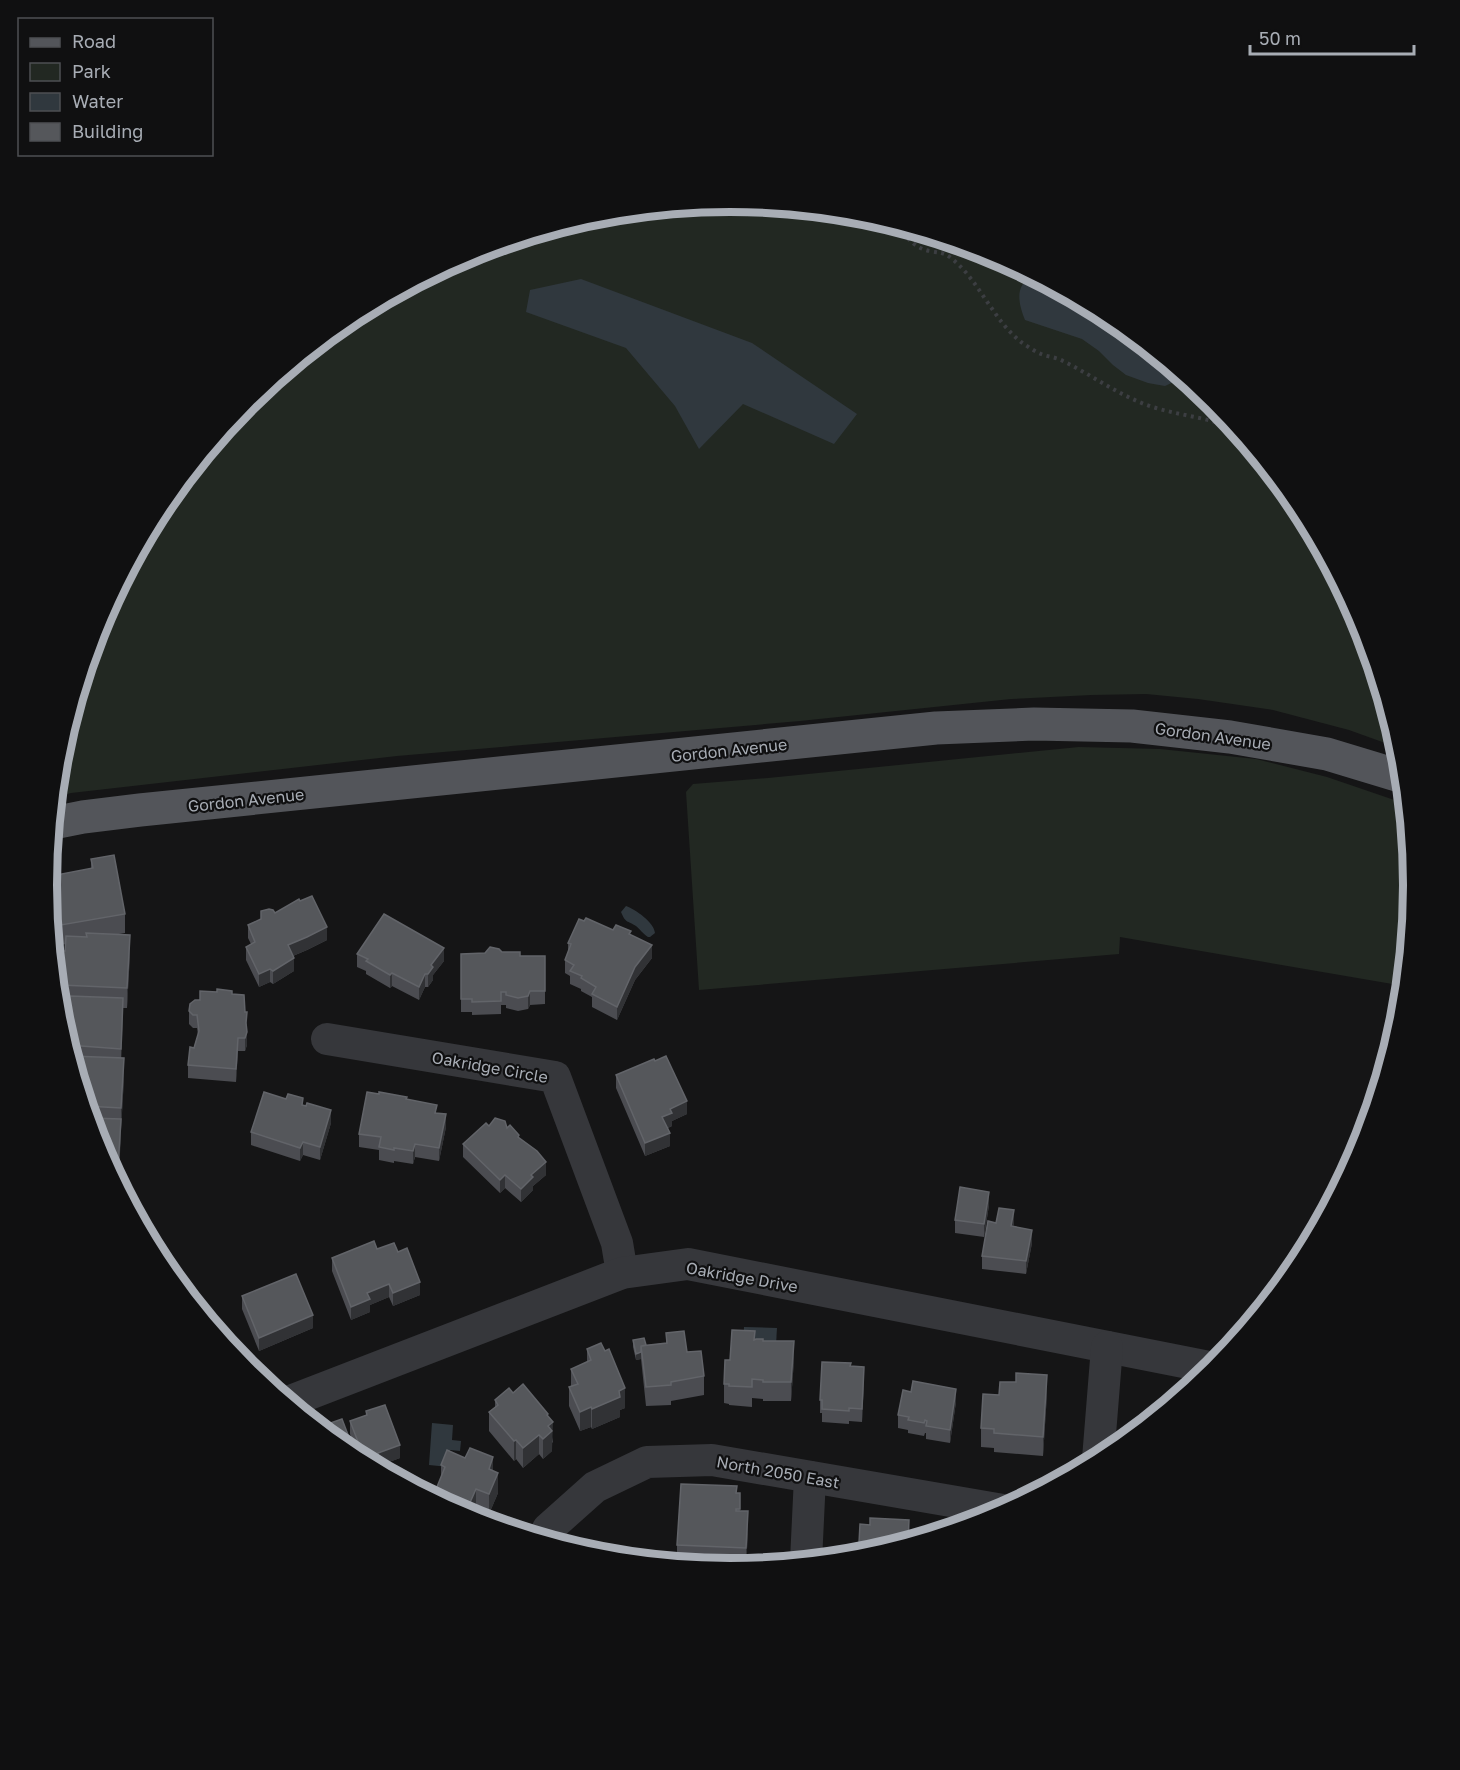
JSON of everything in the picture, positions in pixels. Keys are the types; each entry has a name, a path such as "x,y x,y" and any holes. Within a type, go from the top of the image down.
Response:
{"main road":[{"name":"Gordon Avenue","path":"60,822 140,810 924,730 1035,724 1132,726 1230,737 1327,754 1393,774"}],"street":[{"name":"Oakridge Circle","path":"327,1039 555,1077 617,1243 622,1274"},
{"name":"Oakridge Drive","path":"296,1399 622,1274 688,1264 1201,1365"},
{"path":"1099,1448 1107,1347"},
{"name":"North 2050 East","path":"546,1532 595,1487 647,1462 711,1460 987,1507"},
{"path":"806,1553 810,1477"}],"path":[{"path":"906,236 918,247 951,257 1006,326 1021,342 1041,354 1060,359 1121,394 1155,408 1218,422"}],"green space":[{"path":"686,213 774,213 861,225 904,235 988,263 1028,281 1104,325 1140,351 1206,409 1236,441 1290,511 1334,587 1352,627 1380,711 1388,744 1349,730 1273,710 1146,694 1091,695 1011,699 800,721 397,756 63,795 80,711 108,627 126,587 170,511 224,441 254,409 320,351 356,325 432,281 472,263 556,235 599,225"},
{"path":"1079,747 1160,749 1256,759 1327,777 1397,801 1402,841 1403,885 1402,929 1395,984 1120,937 1119,954 699,990 686,792 693,784"}],"water":[{"path":"581,279 752,343 857,414 834,444 743,404 699,449 675,406 626,348 526,312 530,290"},
{"path":"1028,281 1104,325 1176,381 1165,386 1126,375 1082,339 1025,320 1019,295 1023,284"},
{"path":"626,906 648,921 655,933 648,937 626,920 621,912"},
{"path":"744,1327 777,1328 776,1345 743,1344"},
{"path":"432,1423 453,1425 452,1440 461,1441 460,1451 450,1450 449,1467 429,1465"}],"building":[{"path":"114,855 125,914 61,925 58,913 57,875 93,868 91,859"},
{"path":"312,896 327,927 288,945 294,958 273,971 270,969 259,974 246,947 255,942 248,925 261,919 261,911 269,909 275,913 299,899 300,901"},
{"path":"384,914 444,948 431,965 433,967 428,974 425,974 419,987 392,973 390,975 357,954"},
{"path":"586,918 613,930 616,925 631,931 629,934 652,945 635,967 617,1007 592,994 596,987 581,978 582,976 570,971 574,965 565,960 571,944 568,943 579,919 584,921"},
{"path":"86,933 130,935 127,988 65,985 62,961 66,936 87,937"},
{"path":"490,947 502,952 520,952 520,956 545,956 545,991 530,991 528,996 518,998 501,992 501,1001 472,1002 472,999 461,999 461,954 485,953"},
{"path":"217,989 244,995 247,1032 245,1038 238,1038 236,1069 188,1065 190,1047 194,1048 199,1031 197,1015 189,1011 190,1004 195,1000 200,1000 200,991 217,992"},
{"path":"70,996 123,998 121,1049 77,1046 69,1006"},
{"path":"79,1056 124,1058 121,1108 95,1107"},
{"path":"666,1056 687,1101 670,1109 672,1113 662,1117 670,1133 645,1143 616,1075"},
{"path":"264,1092 286,1099 288,1094 303,1098 302,1105 306,1106 307,1103 331,1110 320,1147 303,1142 300,1148 251,1132"},
{"path":"367,1092 407,1097 406,1099 437,1105 435,1113 446,1114 439,1148 415,1144 413,1151 394,1148 394,1150 379,1147 381,1137 359,1134"},
{"path":"99,1118 121,1119 118,1166"},
{"path":"495,1118 505,1121 507,1128 510,1125 519,1135 518,1137 537,1151 546,1162 531,1175 533,1177 521,1189 505,1175 500,1180 463,1144 486,1123 489,1126"},
{"path":"960,1187 989,1192 984,1224 955,1220"},
{"path":"999,1208 1014,1210 1011,1226 1032,1230 1026,1261 982,1256 988,1221 996,1223"},
{"path":"374,1241 377,1249 394,1243 398,1252 407,1248 420,1282 393,1293 389,1284 367,1293 370,1299 351,1307 332,1258"},
{"path":"296,1274 313,1315 259,1338 242,1296"},
{"path":"732,1330 755,1331 754,1340 794,1341 791,1382 763,1382 763,1380 752,1379 752,1387 724,1384 725,1360 730,1360"},
{"path":"684,1331 687,1352 701,1351 704,1376 671,1382 671,1385 646,1387 641,1346 667,1343 666,1333"},
{"path":"644,1338 646,1345 641,1346 641,1352 636,1354 633,1340"},
{"path":"601,1343 605,1351 609,1349 625,1388 619,1391 620,1397 580,1412 569,1387 578,1384 571,1369 591,1360 587,1349"},
{"path":"822,1362 851,1363 850,1366 864,1367 862,1409 849,1408 849,1411 822,1409 822,1400 820,1400"},
{"path":"1016,1373 1047,1375 1043,1437 994,1433 994,1429 981,1428 983,1394 999,1395 1000,1382 1016,1382"},
{"path":"913,1381 956,1389 950,1430 926,1426 927,1421 925,1420 924,1423 908,1420 909,1417 898,1415 903,1390 911,1392"},
{"path":"523,1384 553,1422 548,1426 552,1431 543,1439 539,1435 523,1448 489,1412 498,1405 495,1400 509,1388 513,1393"},
{"path":"385,1405 400,1445 374,1456 360,1448 350,1421 367,1415 366,1411"},
{"path":"342,1419 350,1441 327,1424"},
{"path":"470,1448 493,1457 489,1469 498,1473 489,1494 476,1489 469,1506 436,1491 445,1467 441,1465 447,1450 465,1458"},
{"path":"681,1484 737,1486 736,1493 740,1493 740,1509 736,1511 748,1511 746,1548 677,1545"},
{"path":"870,1518 909,1520 908,1534 857,1546 860,1524 870,1525"}]}
